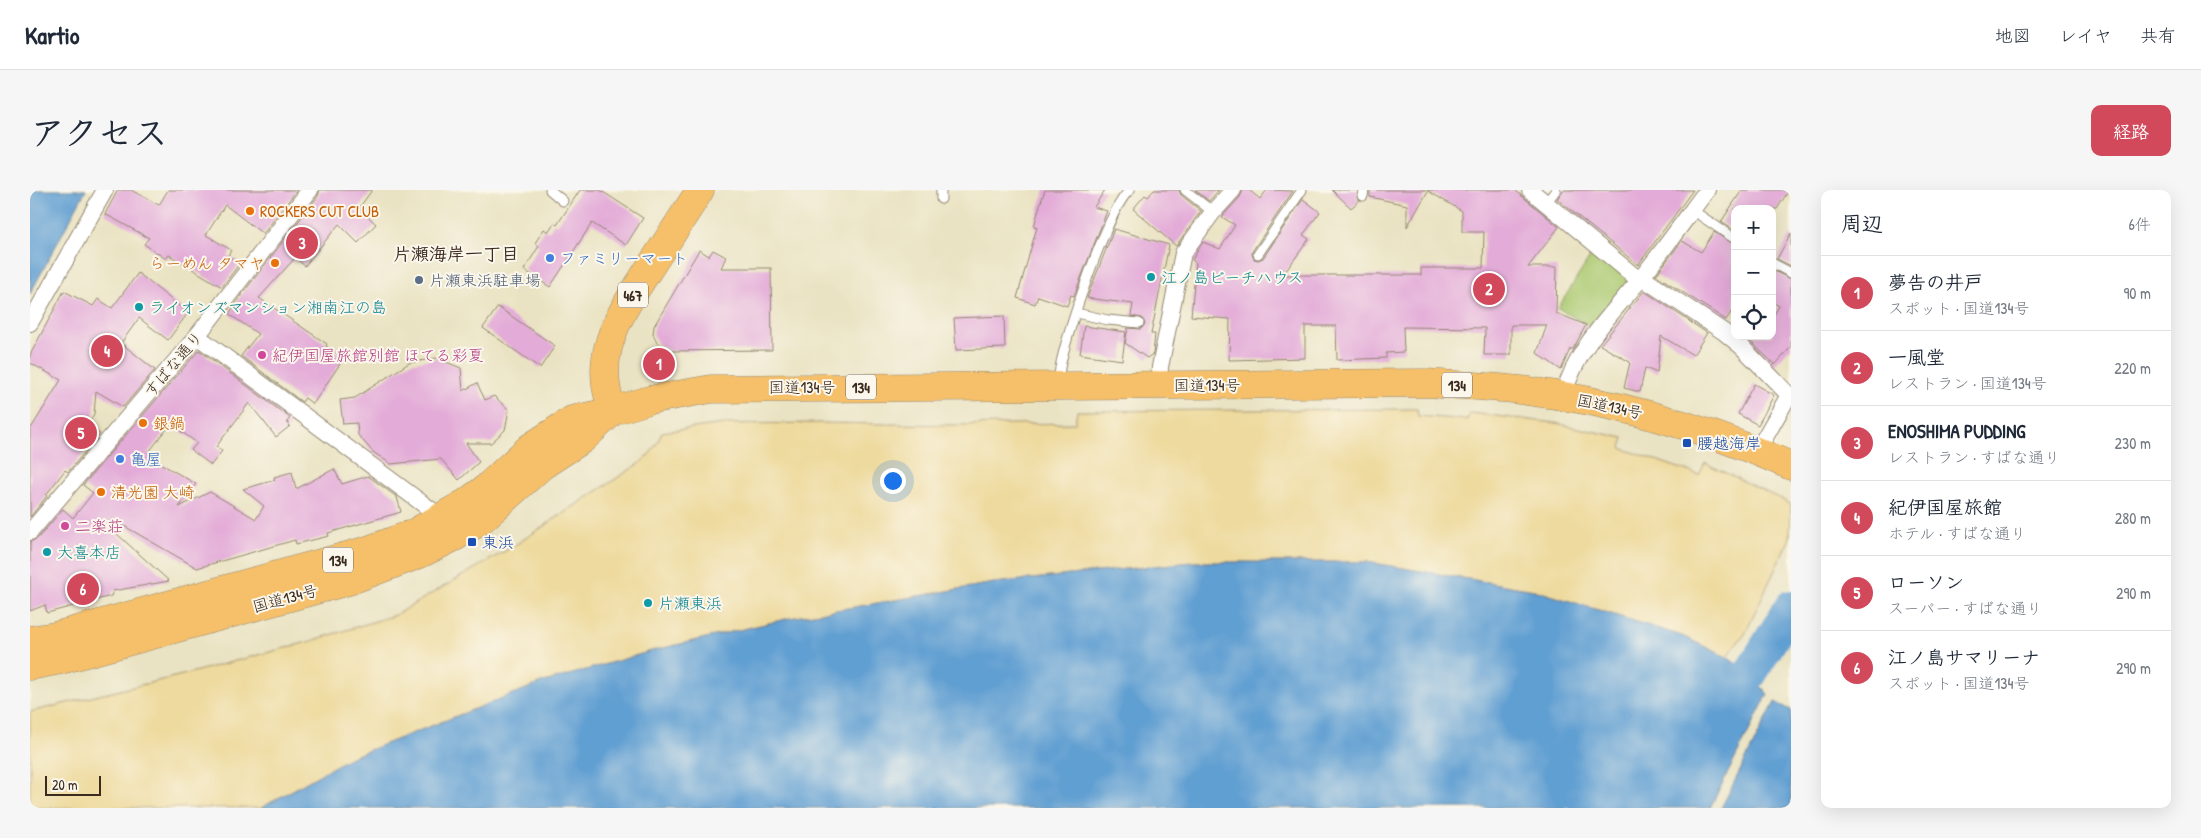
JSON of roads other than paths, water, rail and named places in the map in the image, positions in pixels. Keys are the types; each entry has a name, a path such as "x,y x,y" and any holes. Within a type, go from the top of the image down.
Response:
{"highway":[{"name":"467","path":"613,411 608,400 605,378 606,354 613,329 624,307 700,190"},
{"name":"国道134号","path":"30,640 56,636 342,558 412,534 442,518 486,488 539,440 572,420 613,411 649,400 711,389 1424,383 1519,389 1615,405 1658,416 1760,452 1791,466"},
{"name":"国道134号","path":"30,666 61,660 348,581 418,555 456,537 480,521 543,465 583,439 613,411"}],"street":[{"path":"30,323 105,190"},
{"name":"すばな通り","path":"30,532 196,336 310,190"},
{"path":"1159,385 1160,367 1183,253 1213,212 1233,190"},
{"path":"1530,190 1640,279 1724,332 1790,394 1764,439 1760,452"},
{"path":"1564,396 1568,380 1586,343 1640,279 1707,190"},
{"path":"196,336 442,518"}],"lane":[{"path":"550,190 563,201"},
{"path":"1059,386 1060,368 1076,313 1106,226 1129,190"},
{"path":"1185,190 1213,212"},
{"path":"1258,254 1302,190"},
{"path":"1546,203 1556,190"},
{"path":"1692,210 1731,236"},
{"path":"1776,266 1791,273"},
{"path":"1076,313 1108,320 1139,322"}],"water":[{"path":"30,190 86,190 30,294"},
{"path":"1192,562 1367,562 1534,590 1682,636 1727,657 1750,674 1768,694 1710,808 261,808 349,758 541,683 655,650 790,618 994,583"},
{"path":"1775,702 1791,710 1791,808 1721,808"}],"waterway":[{"path":"1750,674 1791,607"}],"place":[{"name":"ROCKERS CUT CLUB","path":"250,211"},
{"name":"ENOSHIMA PUDDING","path":"302,243"},
{"name":"ファミリーマート","path":"550,258"},
{"name":"らーめん タマヤ","path":"275,263"},
{"name":"江ノ島ビーチハウス","path":"1151,277"},
{"name":"片瀬東浜駐車場","path":"419,280"},
{"name":"一風堂","path":"1489,289"},
{"name":"ライオンズマンション湘南江の島","path":"139,307"},
{"name":"紀伊国屋旅館","path":"107,351"},
{"name":"紀伊国屋旅館別館 ほてる彩夏","path":"262,355"},
{"name":"夢告の井戸","path":"659,364"},
{"name":"銀鍋","path":"143,423"},
{"name":"ローソン","path":"81,433"},
{"name":"腰越海岸","path":"1687,443"},
{"name":"亀屋","path":"120,459"},
{"name":"清光園 大崎","path":"101,492"},
{"name":"二楽荘","path":"65,526"},
{"name":"東浜","path":"472,542"},
{"name":"大喜本店","path":"47,552"},
{"name":"江ノ島サマリーナ","path":"83,589"},
{"name":"片瀬東浜","path":"648,603"}],"district":[{"name":"片瀬海岸一丁目","path":"456,253"}]}
